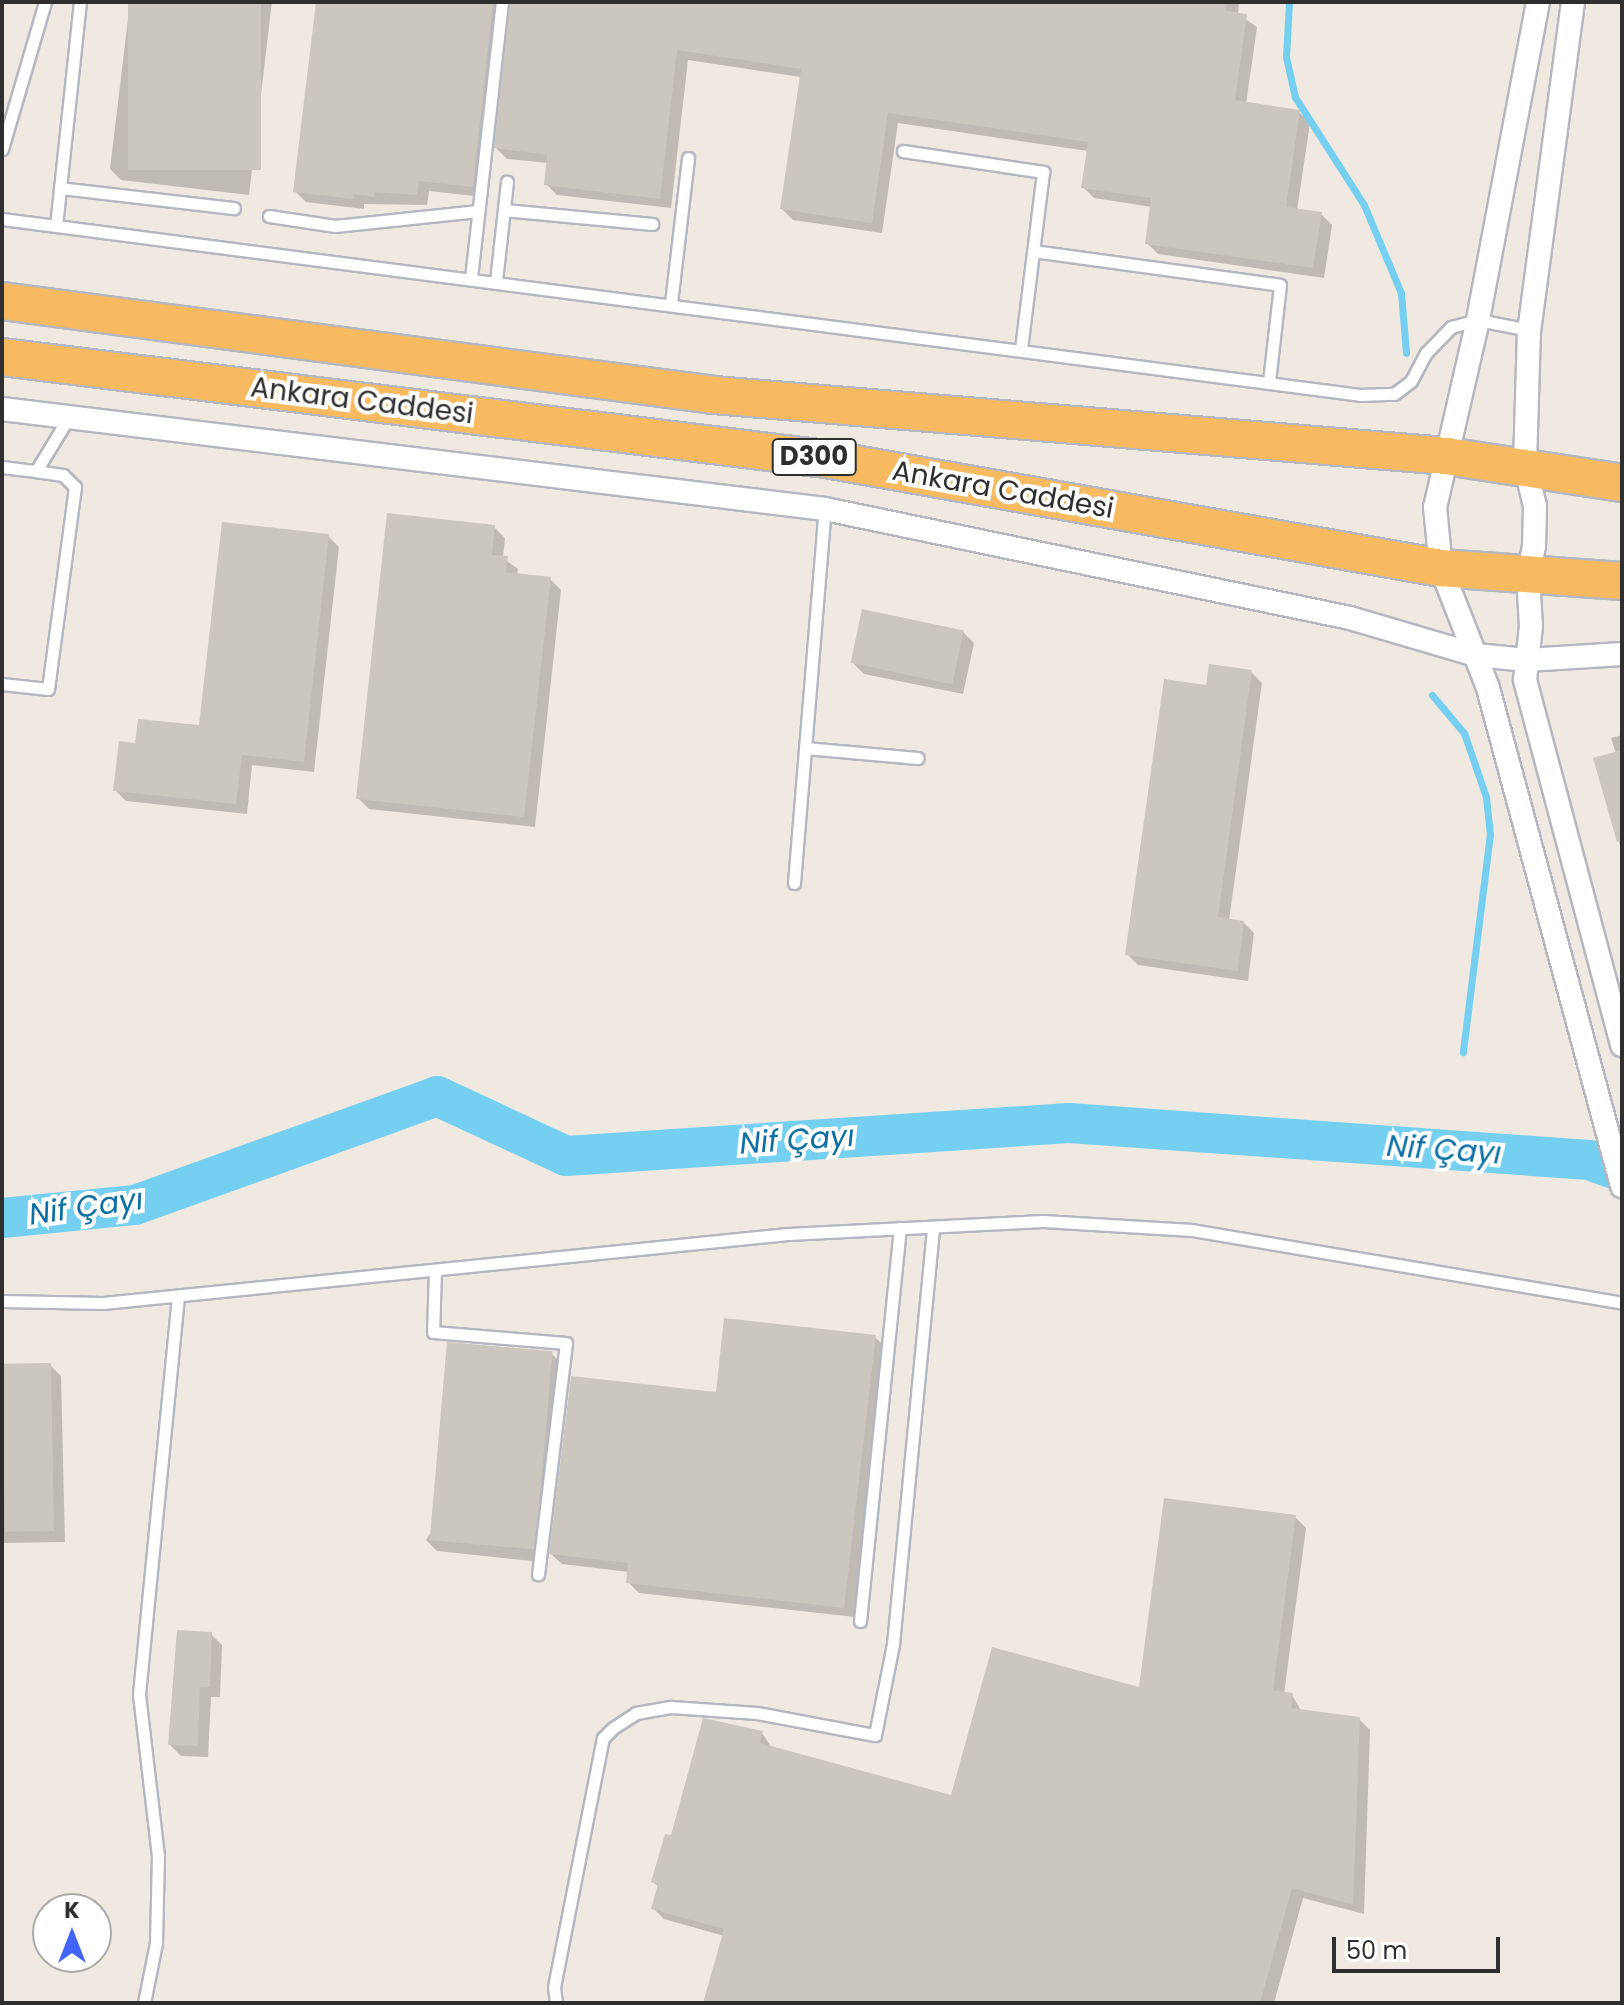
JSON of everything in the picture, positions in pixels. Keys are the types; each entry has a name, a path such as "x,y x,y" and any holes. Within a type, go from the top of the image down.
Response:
{"highway":[{"name":"Ankara Caddesi","path":"2,301 714,395 1446,456 1525,465 1622,483"},
{"name":"Ankara Caddesi","path":"2,357 826,459 1441,568 1528,577 1622,581"}],"street":[{"path":"1538,2 1478,320 1435,507 1441,568 1476,655 1613,1118 1611,1146 1622,1186"},
{"path":"1573,2 1529,330 1525,465 1535,506 1528,577 1525,680 1622,1045"},
{"path":"2,409 825,509 1350,618 1476,655 1527,660 1622,654"}],"lane":[{"path":"2,149 45,2"},
{"path":"56,226 80,2"},
{"path":"471,278 502,2"},
{"path":"903,151 1043,172 1021,348"},
{"path":"671,303 688,158"},
{"path":"496,281 507,182"},
{"path":"60,188 234,208"},
{"path":"504,210 652,224"},
{"path":"269,216 335,226 478,211"},
{"path":"2,219 1021,348 1360,395 1394,394 1411,381 1426,353 1451,327 1478,320 1529,330"},
{"path":"1033,251 1280,285 1269,382"},
{"path":"36,471 69,417"},
{"path":"2,467 63,475 75,487 48,689 2,684"},
{"path":"794,883 825,509"},
{"path":"805,748 918,758"},
{"path":"2,1301 103,1303 788,1234 1043,1221 1192,1230 1622,1303"},
{"path":"556,2003 554,1987 603,1738 613,1728 636,1713 671,1707 757,1713 875,1735 893,1644 933,1227"},
{"path":"860,1621 900,1228"},
{"path":"435,1270 433,1332 566,1343 538,1574"},
{"path":"144,2003 156,1943 158,1856 139,1694 178,1296"}],"building":[{"path":"128,2 261,2 261,170 128,170"},
{"path":"316,2 493,2 473,187 419,181 417,195 375,192 374,197 354,194 353,199 293,192"},
{"path":"510,2 1227,2 1226,11 1247,14 1235,100 1300,110 1286,207 1322,212 1313,268 1145,244 1151,198 1081,188 1088,142 888,113 872,223 780,209 801,69 677,50 660,199 544,185 547,155 494,148"},
{"path":"387,513 495,525 492,555 508,556 506,572 551,577 524,817 356,799"},
{"path":"222,522 329,534 304,762 242,755 236,804 113,791 119,741 135,743 138,719 199,725"},
{"path":"862,609 964,631 952,684 851,663"},
{"path":"1209,664 1252,670 1218,917 1244,921 1238,971 1125,955 1164,679 1206,685"},
{"path":"1622,750 1622,841 1617,842 1593,758"},
{"path":"724,1318 876,1335 844,1608 626,1583 628,1563 549,1554 571,1376 716,1392"},
{"path":"447,1342 553,1351 535,1549 430,1540"},
{"path":"51,1363 54,1531 5,1532 2,1364"},
{"path":"1164,1498 1296,1515 1273,1690 1293,1693 1291,1708 1360,1717 1353,1905 1292,1888 1260,2003 703,2003 724,1929 651,1909 658,1884 651,1882 665,1834 671,1835 703,1718 763,1731 760,1743 951,1795 992,1647 1139,1687"},
{"path":"177,1630 212,1632 210,1687 200,1687 198,1746 168,1745"}],"waterway":[{"path":"1289,2 1286,57 1295,97 1364,205 1401,293 1406,353"},
{"path":"1432,695 1464,733 1486,797 1490,834 1463,1052"},
{"name":"Nif Çayı","path":"2,1218 135,1205 437,1096 566,1156 1069,1123 1589,1160 1622,1172"}]}
